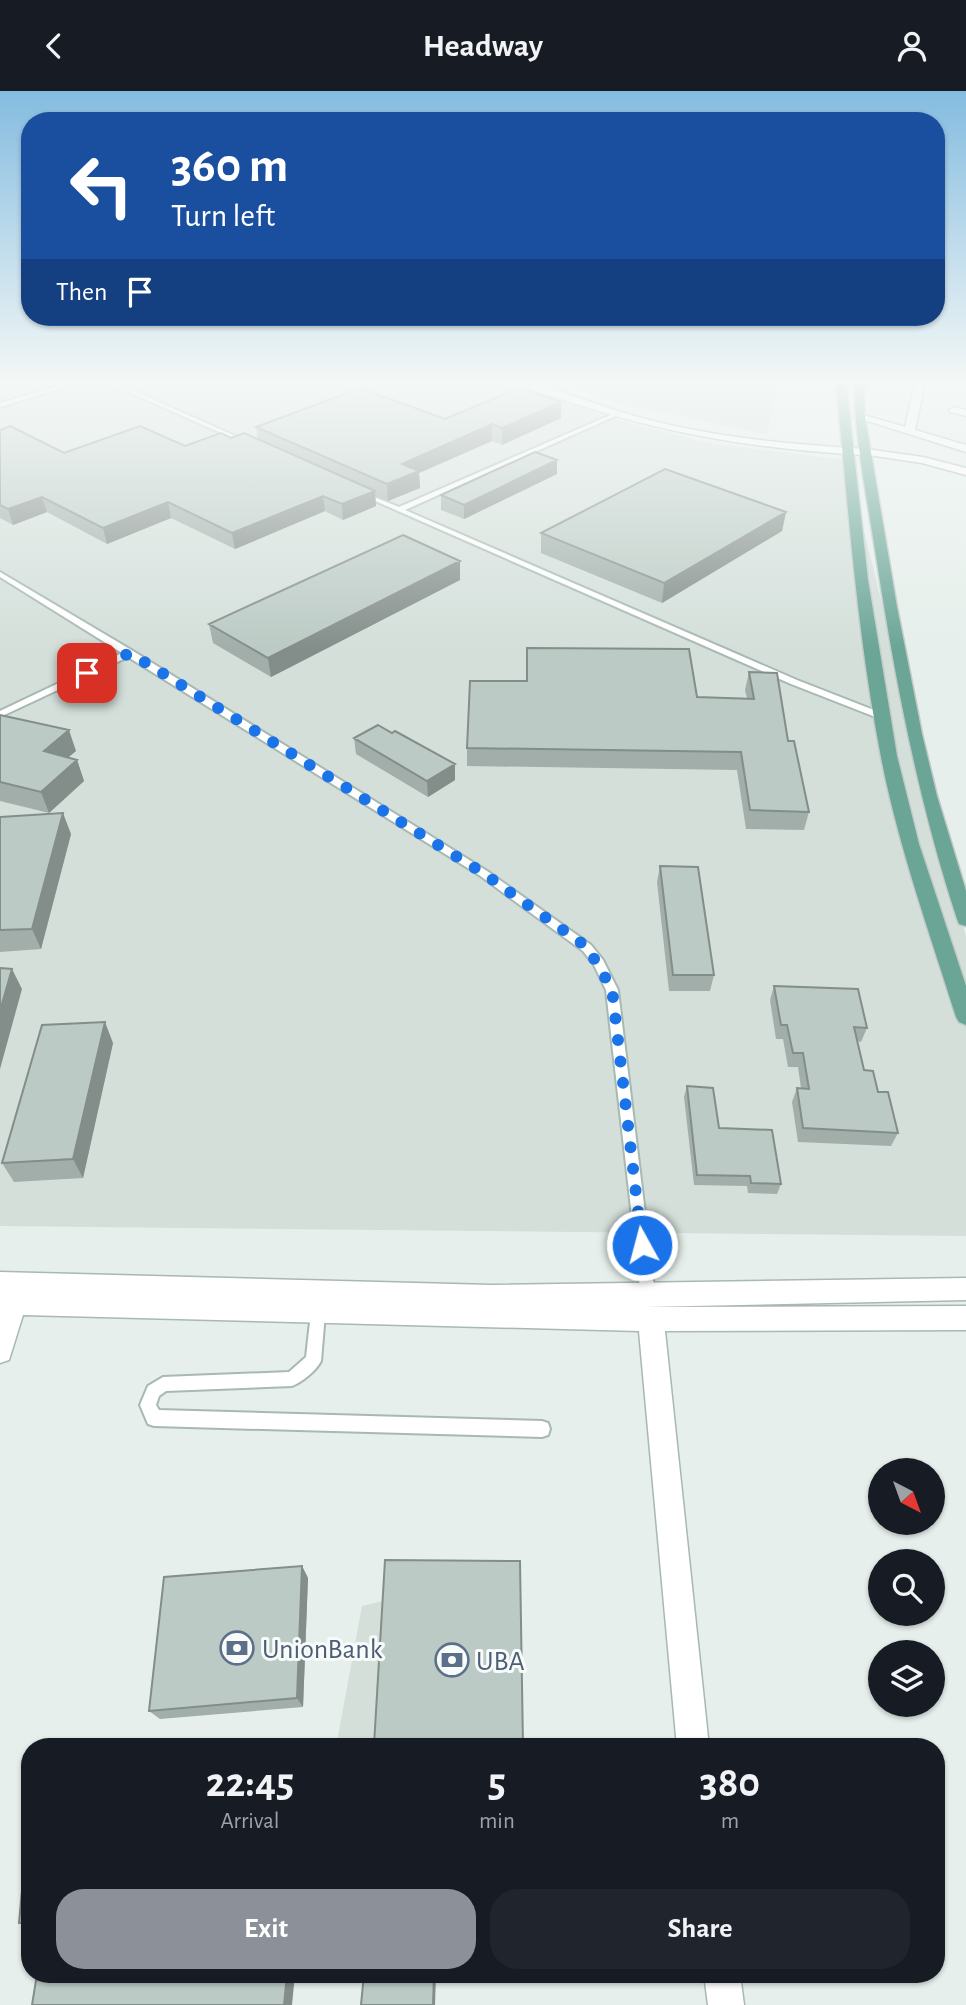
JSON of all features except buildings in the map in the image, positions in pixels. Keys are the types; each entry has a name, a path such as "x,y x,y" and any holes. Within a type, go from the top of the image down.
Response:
{"main road":[{"path":"851,471 861,580 881,716 911,844 966,1017"},
{"path":"869,471 912,726 937,829 966,919"}],"street":[{"path":"8,1293 318,1313 649,1307 966,1289"},
{"path":"8,1293 334,1294 966,1318"},
{"path":"0,1351 8,1293"},
{"path":"649,1307 692,1738"},
{"path":"723,1983 726,2005"}],"lane":[{"path":"399,510 487,471"},
{"path":"348,488 782,677 881,716"},
{"path":"0,574 483,873 587,947 612,989 649,1307"},
{"path":"0,714 130,653"},
{"path":"318,1313 313,1361 292,1379 163,1384 153,1391 148,1405 154,1418 542,1429"}],"shaded area":[{"path":"0,471 849,471 966,937 966,1236 0,1226"},
{"name":"UBA","path":"504,1571 502,1738 338,1738 362,1606"}],"place":[{"name":"UnionBank","path":"237,1648"},
{"name":"UBA","path":"452,1660"}],"route":[{"path":"87,673 130,653 483,873 587,947 607,976 612,989 642,1245"}]}
